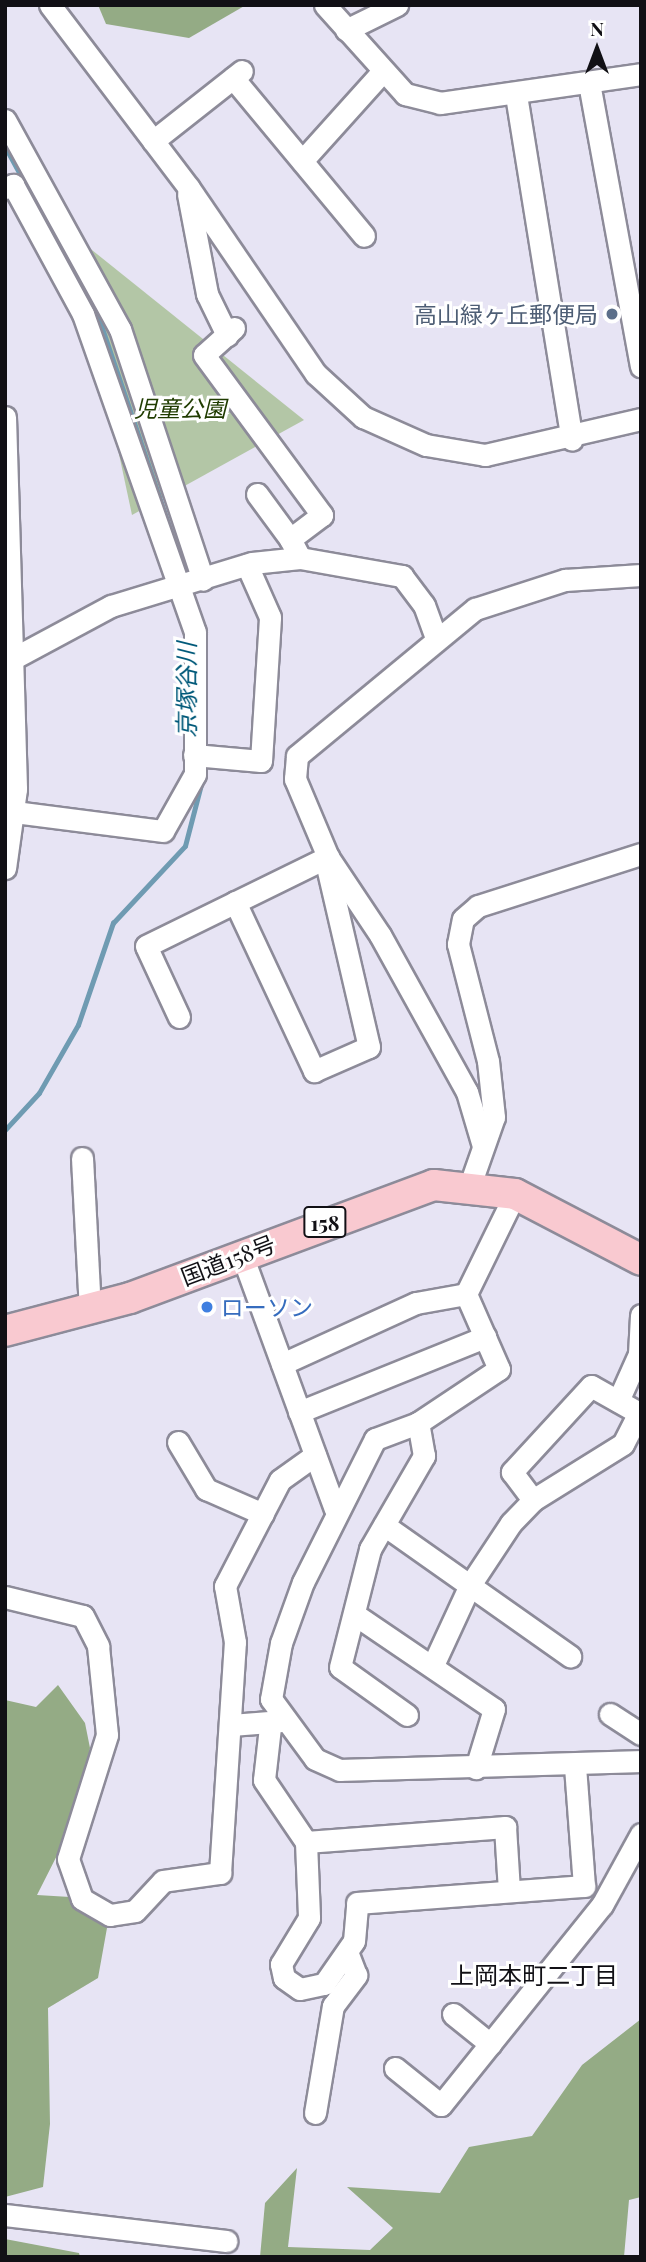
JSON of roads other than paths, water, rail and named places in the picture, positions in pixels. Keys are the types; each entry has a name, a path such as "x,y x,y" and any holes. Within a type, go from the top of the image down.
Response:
{"highway":[{"name":"国道158号","path":"5,1331 90,1310 242,1255 400,1193 470,1185 514,1195 641,1260"}],"street":[{"path":"50,5 187,185 316,374 363,417 426,445 485,455 572,439 641,419"},
{"path":"325,5 405,94 440,103 516,96 641,74"},
{"path":"346,30 397,5"},
{"path":"302,161 383,71"},
{"path":"153,141 238,74 302,161 365,236"},
{"path":"589,83 641,366"},
{"path":"516,96 572,439"},
{"path":"5,120 120,329 191,584 195,632 195,774 163,831 15,812"},
{"path":"5,188 13,185 83,314 191,584"},
{"path":"187,185 207,294 231,331 204,355 322,515 290,539"},
{"path":"5,417 14,658 15,812 5,868"},
{"path":"257,494 290,539 300,558"},
{"path":"14,658 111,606 247,565 300,558 402,576 425,606 436,638"},
{"path":"194,755 261,761 271,617 247,565"},
{"path":"483,1146 467,1092 380,934 328,857 295,779 297,756 467,614 507,596 596,575 641,575"},
{"path":"470,1185 483,1146 493,1098 458,944 463,919 478,906 641,853"},
{"path":"180,1017 146,946 328,857"},
{"path":"235,902 314,1071 369,1047 326,874 328,857"},
{"path":"82,1158 90,1310"},
{"path":"514,1195 466,1294 499,1369 418,1423 375,1439 335,1509 303,1582 269,1685 276,1724 264,1780 306,1842 310,1911 283,1957 284,1978 300,1989 318,1987 357,1936 357,1903 584,1886 575,1765"},
{"path":"242,1255 335,1509"},
{"path":"282,1364 416,1303 466,1294"},
{"path":"618,1401 639,1354 641,1315"},
{"path":"299,1412 485,1337"},
{"path":"433,1665 470,1585 533,1500 623,1444 639,1413 592,1386 512,1472 533,1500"},
{"path":"407,1715 340,1667 370,1549 424,1456 418,1423"},
{"path":"178,1442 206,1489 263,1514"},
{"path":"5,1597 74,1612 95,1636 107,1735 68,1859 74,1888 93,1907 110,1915 135,1911 163,1881 220,1874 235,1642 225,1586 280,1480 315,1455"},
{"path":"384,1525 570,1656"},
{"path":"354,1614 433,1665 494,1709 476,1768"},
{"path":"230,1724 276,1724 331,1768 476,1768 636,1761 641,1736 610,1714"},
{"path":"306,1842 505,1827 509,1891"},
{"path":"395,2068 441,2105 602,1905 641,1834"},
{"path":"315,2113 332,2006 356,1975 347,1952"},
{"path":"453,2014 490,2044"},
{"path":"5,2216 148,2246 226,2241"}],"waterway":[{"name":"京塚谷川","path":"5,146 100,321 184,569"},
{"name":"京塚谷川","path":"203,624 205,730"},
{"name":"京塚谷川","path":"5,1130 39,1093 78,1025 113,923 185,846 203,777"}],"place":[{"name":"高山緑ヶ丘郵便局","path":"612,314"},
{"name":"ローソン","path":"207,1307"}],"district":[{"name":"上岡本町二丁目","path":"534,1975"}],"park label":[{"name":"児童公園","path":"180,408"}]}
